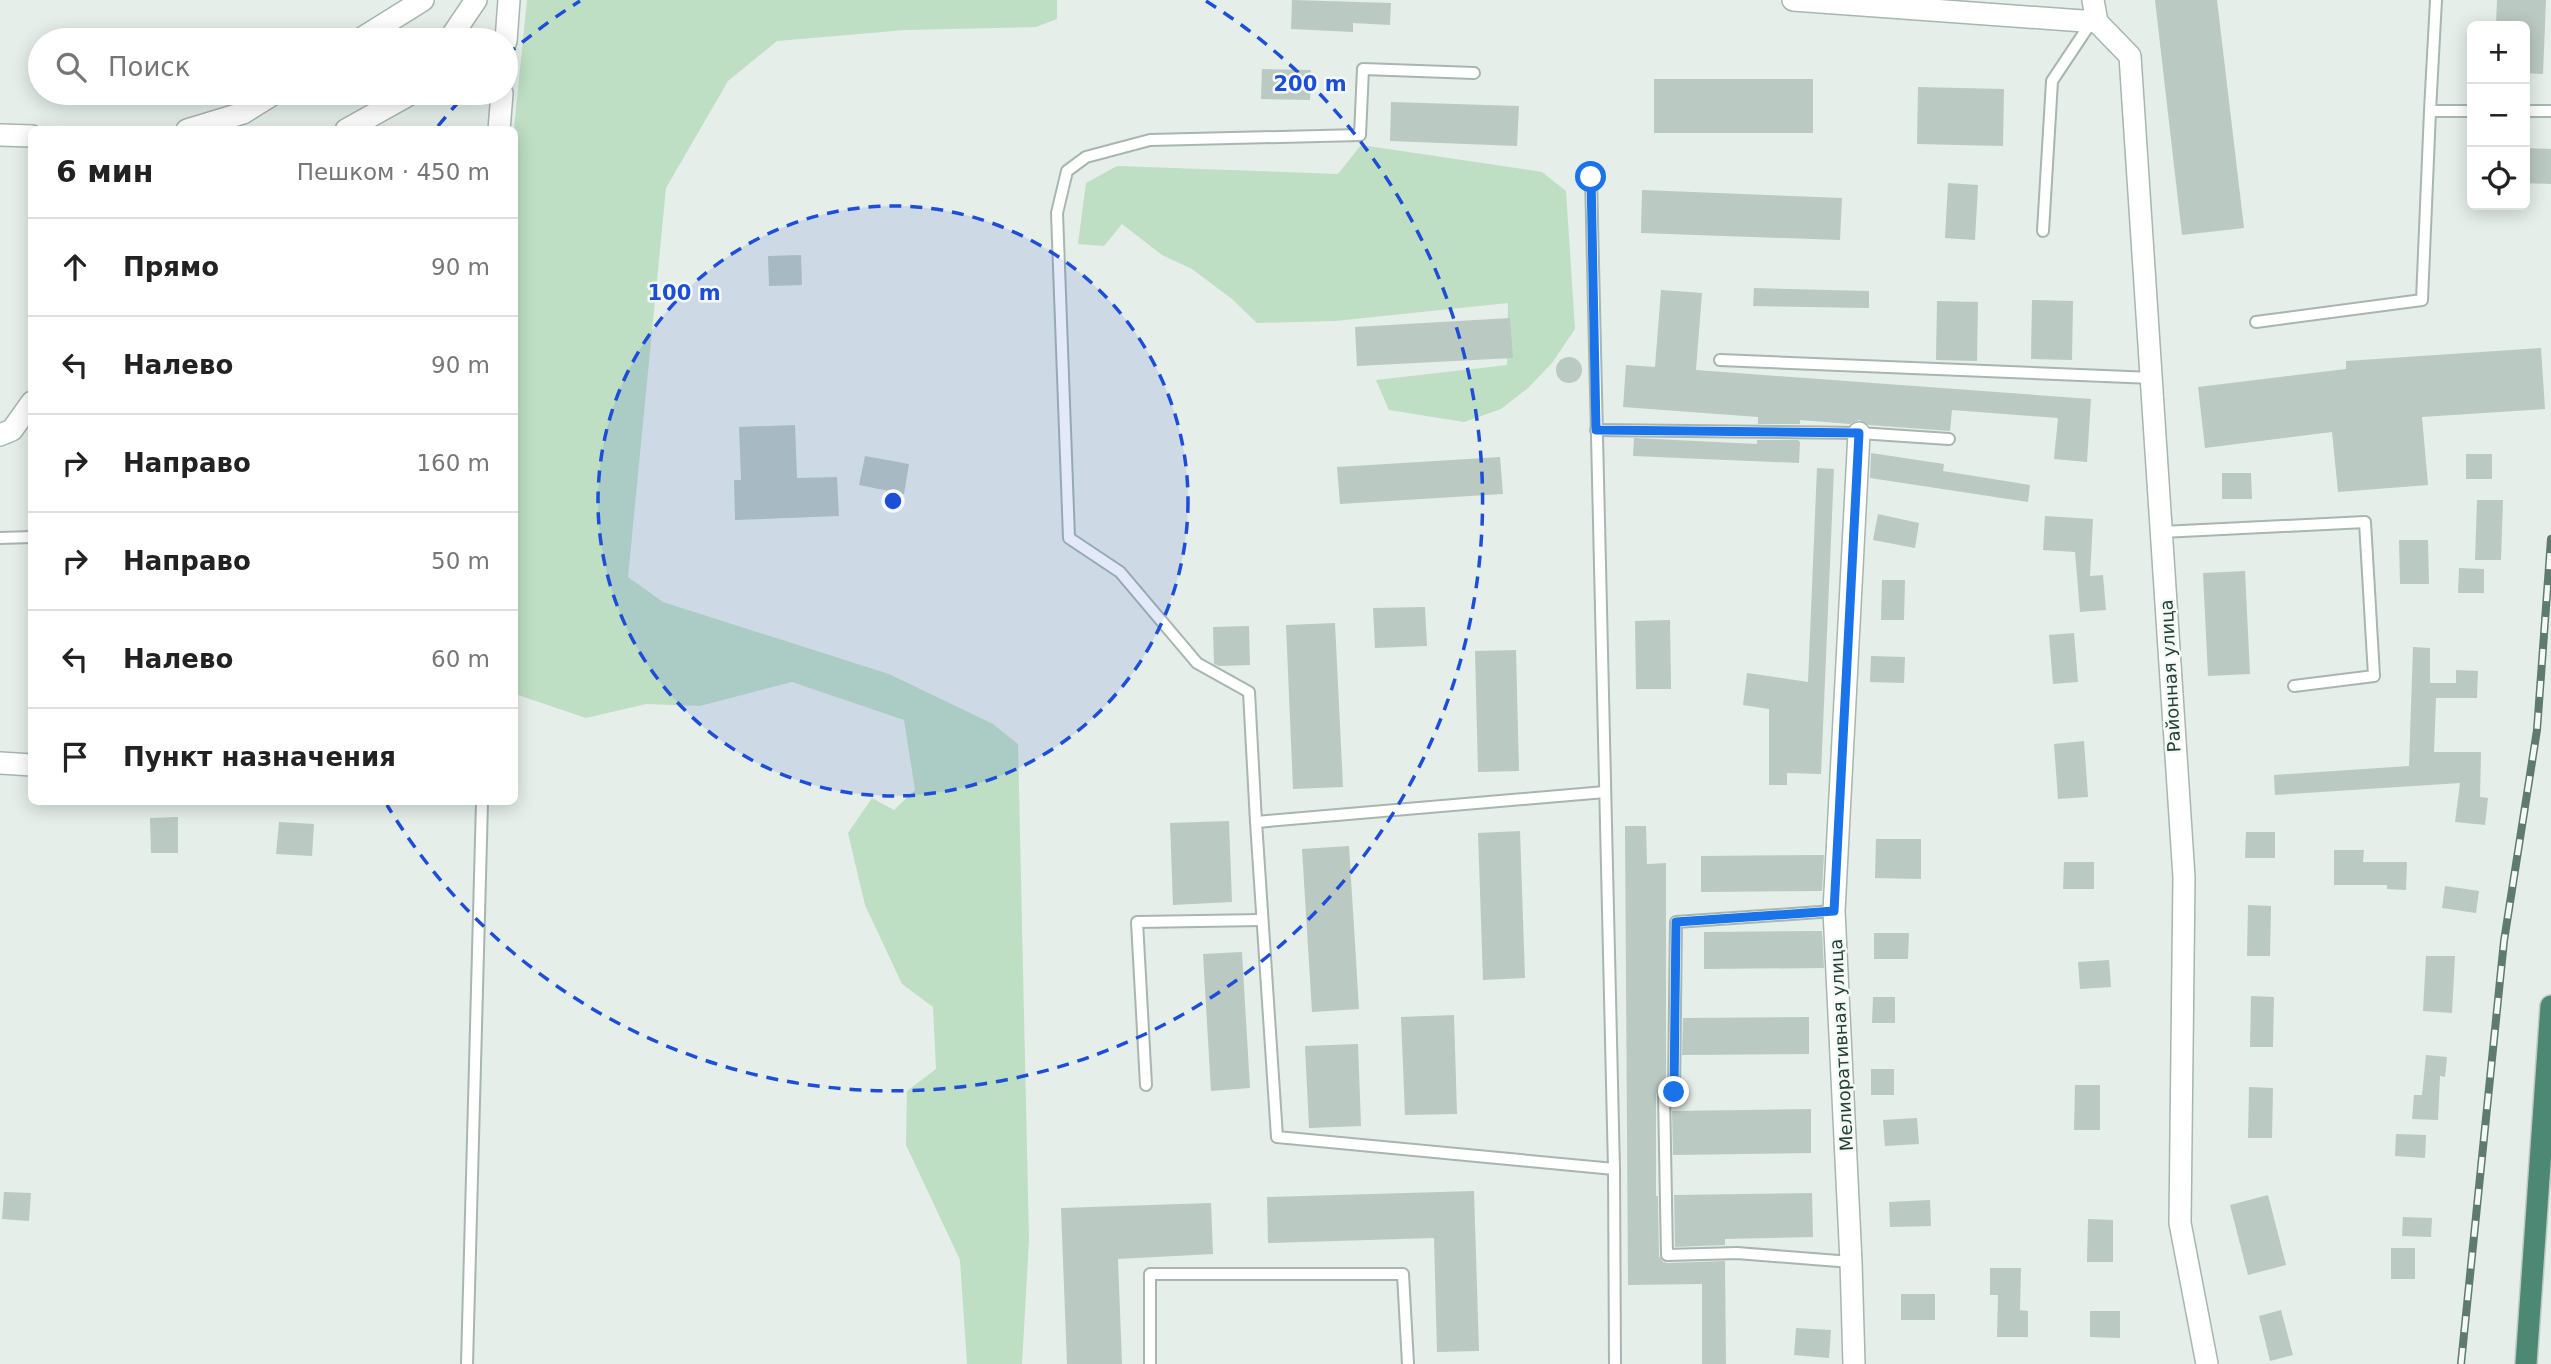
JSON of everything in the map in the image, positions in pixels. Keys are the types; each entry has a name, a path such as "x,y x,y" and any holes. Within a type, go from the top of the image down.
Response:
{"highway":[{"path":"2526,1364 2551,1006"}],"street":[{"path":"378,28 424,0"},
{"path":"457,28 476,0"},
{"path":"507,28 509,0"},
{"path":"1793,0 2094,14"},
{"name":"Районная улица","path":"2094,14 2130,55 2184,877 2180,1223 2207,1364"},
{"path":"200,126 243,113 256,105"},
{"path":"353,126 391,105"},
{"path":"499,126 501,105"},
{"path":"0,135 28,135"},
{"path":"0,435 12,430 28,408"},
{"name":"Мелиоративная улица","path":"1854,1364 1834,911 1859,433"},
{"path":"0,762 28,765"}],"lane":[{"path":"2256,322 2422,300 2436,0"},
{"path":"2043,231 2052,81 2094,14"},
{"path":"1474,73 1363,69 1360,135 1150,140 1086,157 1067,171 1057,213 1069,538 1120,572 1198,663 1249,692 1276,1137 1614,1169"},
{"path":"2430,111 2467,111"},
{"path":"2530,111 2551,111"},
{"path":"1591,177 1614,1169 1615,1364"},
{"path":"1720,360 2152,378"},
{"path":"1596,430 1859,433 1949,439"},
{"path":"2162,532 2365,522 2374,676 2294,686"},
{"path":"0,538 28,537"},
{"path":"1256,822 1605,792"},
{"path":"467,1364 482,805"},
{"path":"1834,911 1676,922 1674,1092 1664,1094 1668,1255 1737,1253 1851,1262"},
{"path":"1146,1085 1137,922 1262,920"},
{"path":"1150,1364 1150,1274 1403,1274 1408,1364"}],"green space":[{"path":"527,0 1057,0 1057,19 1036,27 905,30 777,41 728,81 666,188 628,577 663,602 889,674 993,724 1018,744 1029,1240 1022,1364 967,1364 960,1260 906,1145 907,1091 936,1069 933,1007 902,984 865,905 848,833 872,798 894,810 915,790 904,720 792,682 700,706 646,704 586,718 518,695 518,126 514,126"},
{"path":"1361,145 1542,172 1566,191 1575,329 1552,363 1528,388 1501,409 1464,422 1389,410 1376,380 1507,365 1508,303 1335,321 1257,323 1232,299 1192,269 1162,255 1122,224 1104,246 1078,244 1086,183 1117,166 1338,174"}],"building":[{"path":"1292,0 1391,3 1390,25 1353,23 1353,32 1291,29"},
{"path":"2155,0 2217,0 2244,228 2182,235"},
{"path":"2497,0 2546,0 2543,74 2530,73 2530,21 2496,21"},
{"path":"1262,69 1311,70 1310,100 1261,99"},
{"path":"1654,79 1813,79 1813,133 1654,133"},
{"path":"1918,87 2004,89 2003,146 1917,144"},
{"path":"1391,102 1519,106 1517,146 1390,141"},
{"path":"2530,148 2551,149 2551,184 2530,183"},
{"path":"1948,183 1978,185 1975,240 1945,238"},
{"path":"1642,190 1842,198 1840,240 1641,233"},
{"path":"801,255 802,285 769,286 768,256"},
{"path":"1754,288 1869,291 1869,308 1753,306"},
{"path":"1661,290 1702,293 1696,370 2091,399 2087,462 2054,459 2058,418 1952,410 1950,431 1869,425 1859,420 1850,424 1800,420 1800,424 1758,424 1758,417 1623,407 1626,365 1655,367"},
{"path":"2032,300 2073,301 2072,360 2031,359"},
{"path":"1937,301 1978,302 1977,361 1936,360"},
{"path":"1510,318 1513,358 1357,366 1355,327"},
{"path":"2541,348 2545,409 2422,417 2428,485 2338,492 2332,432 2205,448 2198,387 2346,369 2346,361"},
{"path":"1569,357 1578,361 1582,370 1578,379 1569,383 1560,379 1556,370 1560,361"},
{"path":"795,425 797,478 837,477 839,516 735,520 734,480 741,480 739,427"},
{"path":"1634,438 1757,444 1757,440 1798,440 1799,463 1633,456"},
{"path":"1871,453 1944,464 1943,471 2030,485 2028,502 1870,478"},
{"path":"2466,454 2492,454 2492,479 2466,479"},
{"path":"865,456 909,464 904,494 859,485"},
{"path":"1500,457 1503,494 1340,504 1337,467"},
{"path":"1817,468 1834,469 1821,774 1787,773 1787,785 1769,785 1769,709 1743,705 1747,673 1808,682"},
{"path":"2222,473 2251,473 2252,499 2222,499"},
{"path":"2477,500 2503,500 2501,560 2475,560"},
{"path":"1878,514 1919,523 1915,548 1873,540"},
{"path":"2045,516 2093,519 2090,576 2103,575 2106,610 2080,612 2075,552 2043,550"},
{"path":"2399,540 2428,540 2429,584 2400,584"},
{"path":"2459,568 2484,569 2484,593 2458,593"},
{"path":"2245,571 2250,674 2208,676 2203,573"},
{"path":"1882,580 1905,580 1904,620 1881,620"},
{"path":"1425,607 1427,646 1375,648 1373,608"},
{"path":"1670,620 1671,689 1636,689 1635,621"},
{"path":"1335,623 1343,787 1293,789 1286,625"},
{"path":"1249,626 1250,665 1214,664 1213,627"},
{"path":"2074,633 2078,682 2053,684 2049,635"},
{"path":"2413,647 2430,648 2430,683 2456,683 2456,670 2478,671 2477,698 2436,698 2434,752 2481,752 2480,797 2488,798 2485,825 2455,822 2460,783 2275,795 2274,775 2409,766"},
{"path":"1516,650 1519,771 1478,772 1475,651"},
{"path":"1871,656 1905,657 1904,683 1870,682"},
{"path":"2084,741 2088,797 2058,799 2054,744"},
{"path":"178,817 178,853 151,853 150,818"},
{"path":"1229,821 1232,902 1173,905 1170,823"},
{"path":"279,822 314,824 312,856 276,854"},
{"path":"1625,826 1646,826 1647,864 1666,863 1666,1086 1659,1088 1656,1094 1659,1256 1667,1263 1725,1261 1726,1364 1702,1364 1702,1284 1628,1285"},
{"path":"1520,831 1525,978 1483,980 1478,833"},
{"path":"2246,832 2275,832 2275,858 2245,858"},
{"path":"1876,839 1921,839 1921,879 1875,878"},
{"path":"1349,846 1359,1009 1312,1012 1302,849"},
{"path":"2334,850 2364,850 2363,862 2407,862 2406,890 2387,889 2387,885 2334,885"},
{"path":"1824,855 1822,891 1701,892 1701,856"},
{"path":"2064,862 2094,862 2094,889 2063,889"},
{"path":"2445,886 2479,891 2476,913 2442,908"},
{"path":"2248,905 2271,906 2270,956 2247,956"},
{"path":"1822,931 1824,968 1704,969 1704,932"},
{"path":"1874,933 1909,933 1908,959 1874,959"},
{"path":"1242,952 1250,1088 1211,1091 1203,954"},
{"path":"2426,956 2455,956 2452,1013 2423,1011"},
{"path":"2109,960 2111,987 2080,989 2078,962"},
{"path":"2251,996 2274,997 2273,1047 2250,1047"},
{"path":"1873,997 1895,997 1895,1023 1872,1023"},
{"path":"1454,1015 1457,1114 1405,1115 1401,1017"},
{"path":"1809,1017 1809,1054 1682,1055 1683,1018"},
{"path":"1358,1044 1361,1126 1309,1128 1305,1046"},
{"path":"2426,1055 2447,1057 2445,1077 2440,1076 2438,1120 2412,1119 2414,1095 2422,1095"},
{"path":"1871,1069 1894,1069 1894,1095 1871,1095"},
{"path":"2075,1085 2100,1085 2100,1130 2074,1130"},
{"path":"2249,1087 2273,1088 2272,1138 2248,1138"},
{"path":"1811,1109 1811,1153 1673,1155 1672,1111"},
{"path":"1917,1118 1919,1144 1885,1146 1883,1120"},
{"path":"2396,1134 2426,1135 2425,1158 2395,1156"},
{"path":"1474,1191 1479,1351 1437,1352 1434,1238 1268,1243 1267,1197"},
{"path":"4,1192 31,1193 29,1221 2,1219"},
{"path":"1812,1193 1813,1237 1725,1239 1725,1245 1675,1247 1674,1195"},
{"path":"2268,1195 2286,1265 2248,1275 2230,1205"},
{"path":"1930,1200 1931,1226 1890,1227 1889,1202"},
{"path":"1211,1203 1213,1254 1118,1259 1122,1364 1067,1364 1061,1208"},
{"path":"2403,1217 2432,1218 2431,1237 2402,1236"},
{"path":"2088,1219 2113,1220 2113,1262 2087,1262"},
{"path":"2391,1248 2415,1248 2415,1279 2391,1279"},
{"path":"1990,1268 2021,1268 2020,1310 2028,1311 2028,1337 1997,1337 1998,1295 1990,1295"},
{"path":"1901,1294 1935,1294 1935,1320 1901,1320"},
{"path":"2281,1310 2293,1355 2270,1361 2259,1316"},
{"path":"2090,1311 2120,1311 2120,1338 2090,1337"},
{"path":"1796,1328 1831,1330 1829,1358 1794,1355"}],"railway":[{"path":"2461,1364 2504,941 2537,730 2551,539"}],"route":[{"path":"1591,177 1596,430 1859,433 1834,911 1676,922 1674,1092"}]}
